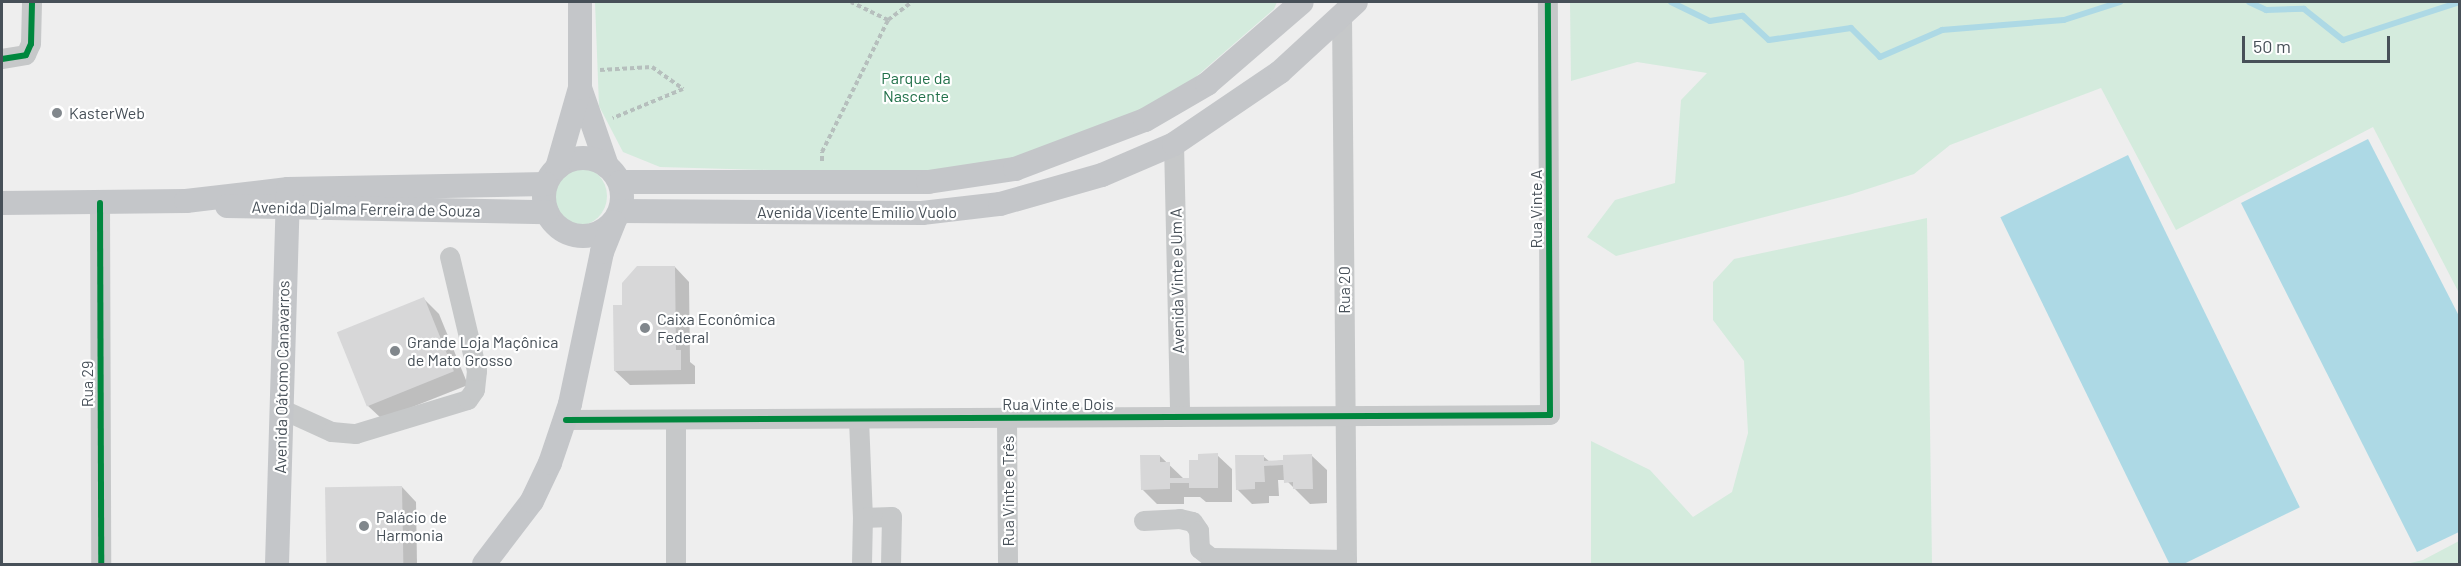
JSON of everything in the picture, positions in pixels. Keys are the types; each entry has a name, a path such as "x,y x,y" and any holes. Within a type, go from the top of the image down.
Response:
{"main road":[{"path":"484,564 532,501 566,420 602,252 617,216 613,174 592,127 580,79 580,2"},
{"name":"Avenida Vicente Emilio Vuolo","path":"613,174 928,182 1015,169 1145,120 1207,84 1302,2"},
{"name":"Avenida Vicente Emilio Vuolo","path":"617,216 964,211 1102,175 1174,144 1280,72 1349,8"},
{"path":"580,79 552,176 547,212 553,222 572,234 595,234 617,216"},
{"path":"552,176 582,158 613,174"},
{"name":"Avenida Djalma Ferreira de Souza","path":"2,202 100,203 287,199 552,176"},
{"name":"Avenida Djalma Ferreira de Souza","path":"287,199 547,212"},
{"name":"Avenida Oátomo Canavarros","path":"277,564 287,199"}],"street":[{"path":"8,59 26,55 31,44 32,2"},
{"name":"Rua Vinte A","path":"1548,2 1550,415"},
{"name":"Rua 20","path":"1347,562 1345,416 1349,8"},
{"name":"Avenida Vinte e Um A","path":"1174,144 1180,417"},
{"name":"Rua 29","path":"100,203 100,564"},
{"path":"281,409 332,432 356,434 468,400 475,390 477,371 450,257"},
{"name":"Rua Vinte e Dois","path":"566,420 1550,415"},
{"name":"Rua Vinte e Três","path":"1007,418 1008,564"},
{"path":"859,419 863,518 862,564"},
{"path":"676,420 676,564"},
{"path":"863,518 892,518 891,564"},
{"path":"1144,521 1180,519 1193,522 1199,531 1200,549 1211,558 1347,562"}],"path":[{"path":"851,2 888,20"},
{"path":"822,152 888,20 912,2"},
{"path":"580,79 652,67 683,89 592,127"}],"green space":[{"name":"Parque da Nascente","path":"595,2 1277,2 1274,9 1182,89 1105,130 1011,161 913,174 660,167 623,152 599,106"},
{"path":"1570,2 2459,2 2459,293 2373,127 2176,230 2101,88 1950,145 1914,174 1849,195 1616,256 1587,237 1615,200 1675,183 1681,100 1707,73 1637,62 1571,81"},
{"path":"571,166 583,166 594,171 602,179 607,196 605,208 594,221 583,226 571,226 560,221 552,213 547,202 547,190 552,179 560,171"},
{"path":"1927,218 1932,564 1591,564 1591,441 1650,470 1693,517 1732,492 1748,433 1744,361 1713,320 1713,282 1734,259"},
{"path":"2459,541 2459,564 2406,564 2423,560"}],"water":[{"path":"2368,139 2459,316 2459,532 2417,552 2241,203"},
{"path":"2128,155 2300,507 2184,564 2169,564 2000,217"}],"building":[{"name":"Caixa Econômica Federal","path":"637,266 675,266 676,350 681,350 681,370 614,371 613,305 622,305 622,283"},
{"name":"Grande Loja Maçônica de Mato Grosso","path":"424,297 454,371 367,406 337,332"},
{"path":"1218,453 1218,488 1189,488 1189,483 1170,483 1170,489 1141,490 1140,455 1160,455 1160,462 1170,462 1170,478 1189,478 1189,460 1198,460 1198,454"},
{"path":"1312,454 1313,489 1293,489 1293,482 1284,483 1283,465 1264,466 1265,482 1255,482 1255,489 1236,490 1235,455 1264,455 1264,461 1283,460 1283,455"},
{"name":"Palácio de Harmonia","path":"402,486 403,564 326,564 325,487"}],"waterway":[{"path":"1671,2 1710,21 1743,16 1769,40 1851,28 1880,57 1942,30 2064,20 2120,2"},
{"path":"2249,2 2266,10 2304,9 2343,40 2460,2"}],"cycle path":[{"path":"2,59 26,55 31,44 32,2"},
{"path":"566,420 1550,415 1548,2"},
{"path":"100,203 101,564"}],"place":[{"name":"KasterWeb","path":"57,113"},
{"name":"Caixa Econômica Federal","path":"645,328"},
{"name":"Grande Loja Maçônica de Mato Grosso","path":"395,351"},
{"name":"Palácio de Harmonia","path":"364,526"}]}
